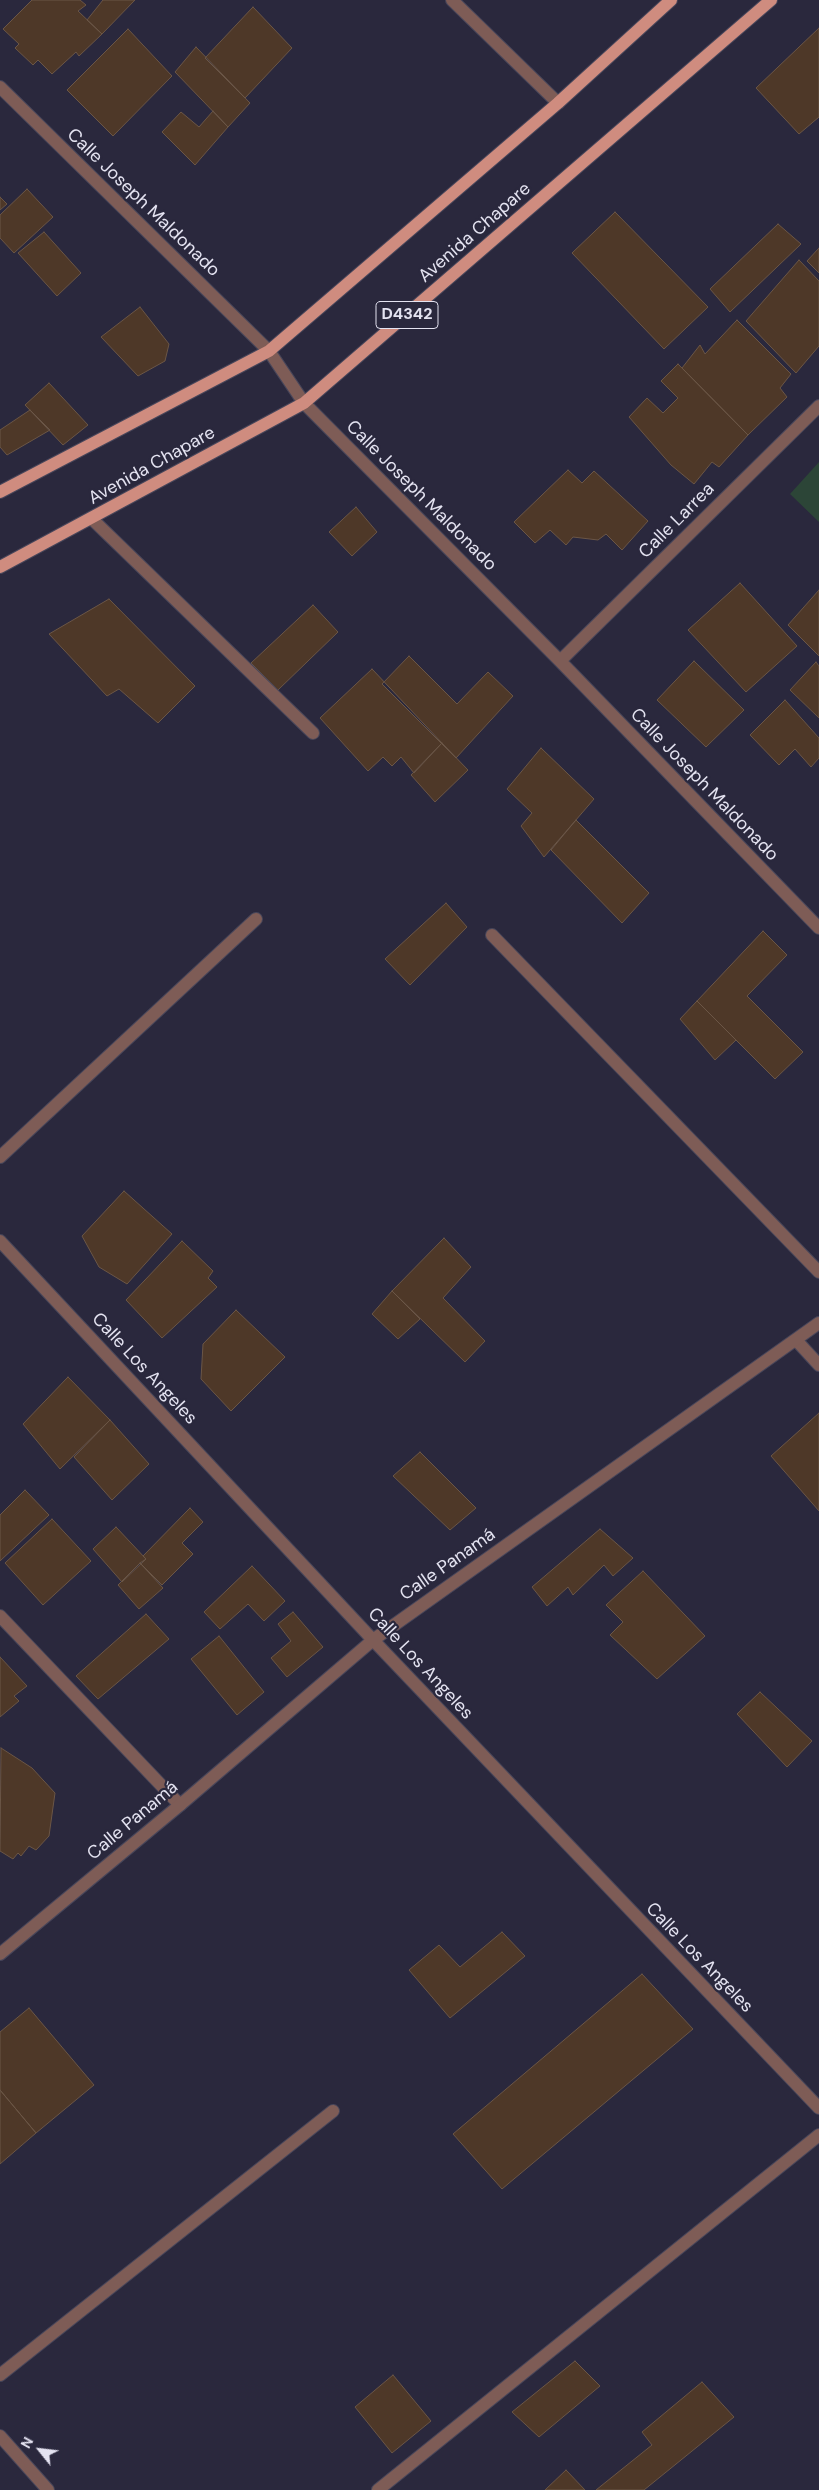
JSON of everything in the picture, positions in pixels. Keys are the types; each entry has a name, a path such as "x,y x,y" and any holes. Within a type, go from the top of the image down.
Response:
{"main road":[{"path":"0,492 269,352 558,103 671,0"},
{"name":"Avenida Chapare","path":"0,568 304,403 772,0"}],"street":[{"path":"452,0 558,103"},
{"name":"Calle Joseph Maldonado","path":"0,87 269,352 304,403 560,661 819,928"},
{"name":"Calle Larrea","path":"560,661 819,406"},
{"path":"92,519 313,733"},
{"path":"0,1157 256,919"},
{"path":"492,935 819,1272"},
{"name":"Calle Los Angeles","path":"0,1241 373,1640 819,2108"},
{"name":"Calle Panamá","path":"0,1954 180,1805 373,1640 819,1323"},
{"path":"796,1340 819,1365"},
{"path":"0,1616 180,1805"},
{"path":"0,2375 333,2111"},
{"path":"378,2490 819,2135"},
{"path":"0,2436 48,2490"}],"green space":[{"path":"819,462 819,522 790,494"}],"building":[{"path":"32,0 80,0 86,5 78,11 102,34 79,56 76,52 52,74 38,60 33,65 15,48 19,44 3,29"},
{"path":"103,0 135,0 102,34 87,20"},
{"path":"253,7 292,48 245,98 205,58"},
{"path":"819,28 819,117 799,134 756,88"},
{"path":"128,29 172,76 113,136 67,90"},
{"path":"196,47 250,103 228,127 175,72"},
{"path":"213,111 228,127 195,165 162,132 181,112 199,127"},
{"path":"27,189 53,217 14,253 0,238 0,215"},
{"path":"0,197 7,204 0,210"},
{"path":"615,212 708,307 664,349 572,253"},
{"path":"778,224 801,244 730,312 710,289"},
{"path":"44,232 81,273 57,296 18,253"},
{"path":"819,248 819,273 807,261"},
{"path":"799,260 819,281 819,346 796,373 746,321"},
{"path":"140,307 169,344 165,361 138,376 101,337"},
{"path":"737,320 791,374 780,388 787,397 748,435 682,368 700,345 705,354"},
{"path":"678,364 748,435 719,467 712,462 694,484 671,465 629,417 647,398 663,413 678,398 661,381"},
{"path":"49,383 88,425 63,445 25,405"},
{"path":"30,410 50,430 7,455 0,447 0,430"},
{"path":"568,470 582,483 594,471 648,521 622,550 606,534 598,540 573,537 566,545 550,530 535,543 514,522"},
{"path":"356,507 377,532 352,556 329,532"},
{"path":"740,583 797,646 746,692 688,630"},
{"path":"819,590 819,656 788,625"},
{"path":"109,599 195,686 158,723 119,689 107,696 49,634"},
{"path":"313,605 338,632 278,690 251,663"},
{"path":"409,656 457,704 488,672 513,696 456,758 382,684"},
{"path":"694,661 744,710 706,747 657,700"},
{"path":"816,662 819,666 819,718 790,690"},
{"path":"372,669 442,743 414,773 401,757 392,766 383,757 368,771 320,718"},
{"path":"785,700 819,738 819,758 811,767 795,749 779,765 750,735"},
{"path":"442,743 468,770 435,802 411,775"},
{"path":"541,748 594,799 544,857 521,826 532,813 507,789"},
{"path":"576,820 649,893 622,923 551,850"},
{"path":"446,903 467,927 410,985 385,959"},
{"path":"763,931 787,955 747,996 803,1052 775,1079 697,1001"},
{"path":"697,1001 736,1040 715,1060 680,1019"},
{"path":"124,1191 172,1234 127,1284 99,1267 82,1236"},
{"path":"444,1238 471,1267 443,1298 485,1341 465,1362 392,1291"},
{"path":"182,1241 213,1271 208,1278 217,1287 162,1338 126,1300"},
{"path":"392,1291 420,1319 398,1339 372,1314"},
{"path":"236,1310 285,1357 231,1411 201,1379 203,1344"},
{"path":"68,1377 110,1420 60,1469 23,1424"},
{"path":"819,1413 819,1511 771,1456"},
{"path":"110,1420 149,1464 112,1500 74,1457"},
{"path":"420,1452 476,1508 450,1530 393,1476"},
{"path":"25,1490 49,1515 0,1561 0,1515"},
{"path":"190,1508 203,1522 182,1543 193,1554 162,1585 140,1563 146,1559 143,1556"},
{"path":"52,1519 91,1561 43,1605 5,1563"},
{"path":"116,1527 146,1559 122,1582 93,1549"},
{"path":"600,1529 633,1558 613,1576 604,1565 573,1595 568,1587 547,1606 532,1587"},
{"path":"140,1563 163,1588 139,1609 118,1585"},
{"path":"252,1566 285,1601 264,1621 248,1604 220,1629 204,1612"},
{"path":"643,1571 705,1636 657,1679 610,1635 623,1622 606,1605"},
{"path":"293,1612 323,1647 287,1677 271,1658 291,1641 278,1624"},
{"path":"146,1614 169,1639 98,1699 76,1676"},
{"path":"219,1636 264,1692 237,1715 191,1659"},
{"path":"0,1657 27,1686 14,1696 19,1701 0,1717"},
{"path":"760,1692 812,1741 787,1767 737,1714"},
{"path":"1,1748 32,1768 55,1793 49,1836 36,1850 29,1846 21,1856 18,1853 13,1859 0,1851"},
{"path":"502,1932 525,1956 450,2018 409,1970 439,1945 460,1967"},
{"path":"642,1974 693,2029 502,2189 453,2134"},
{"path":"29,2008 94,2085 36,2133 0,2090 0,2032"},
{"path":"0,2090 36,2133 0,2164"},
{"path":"575,2361 600,2386 539,2437 512,2412"},
{"path":"393,2375 431,2421 392,2453 355,2407"},
{"path":"702,2382 734,2417 644,2490 596,2490 652,2445 642,2432"},
{"path":"566,2470 585,2490 545,2490"}]}
